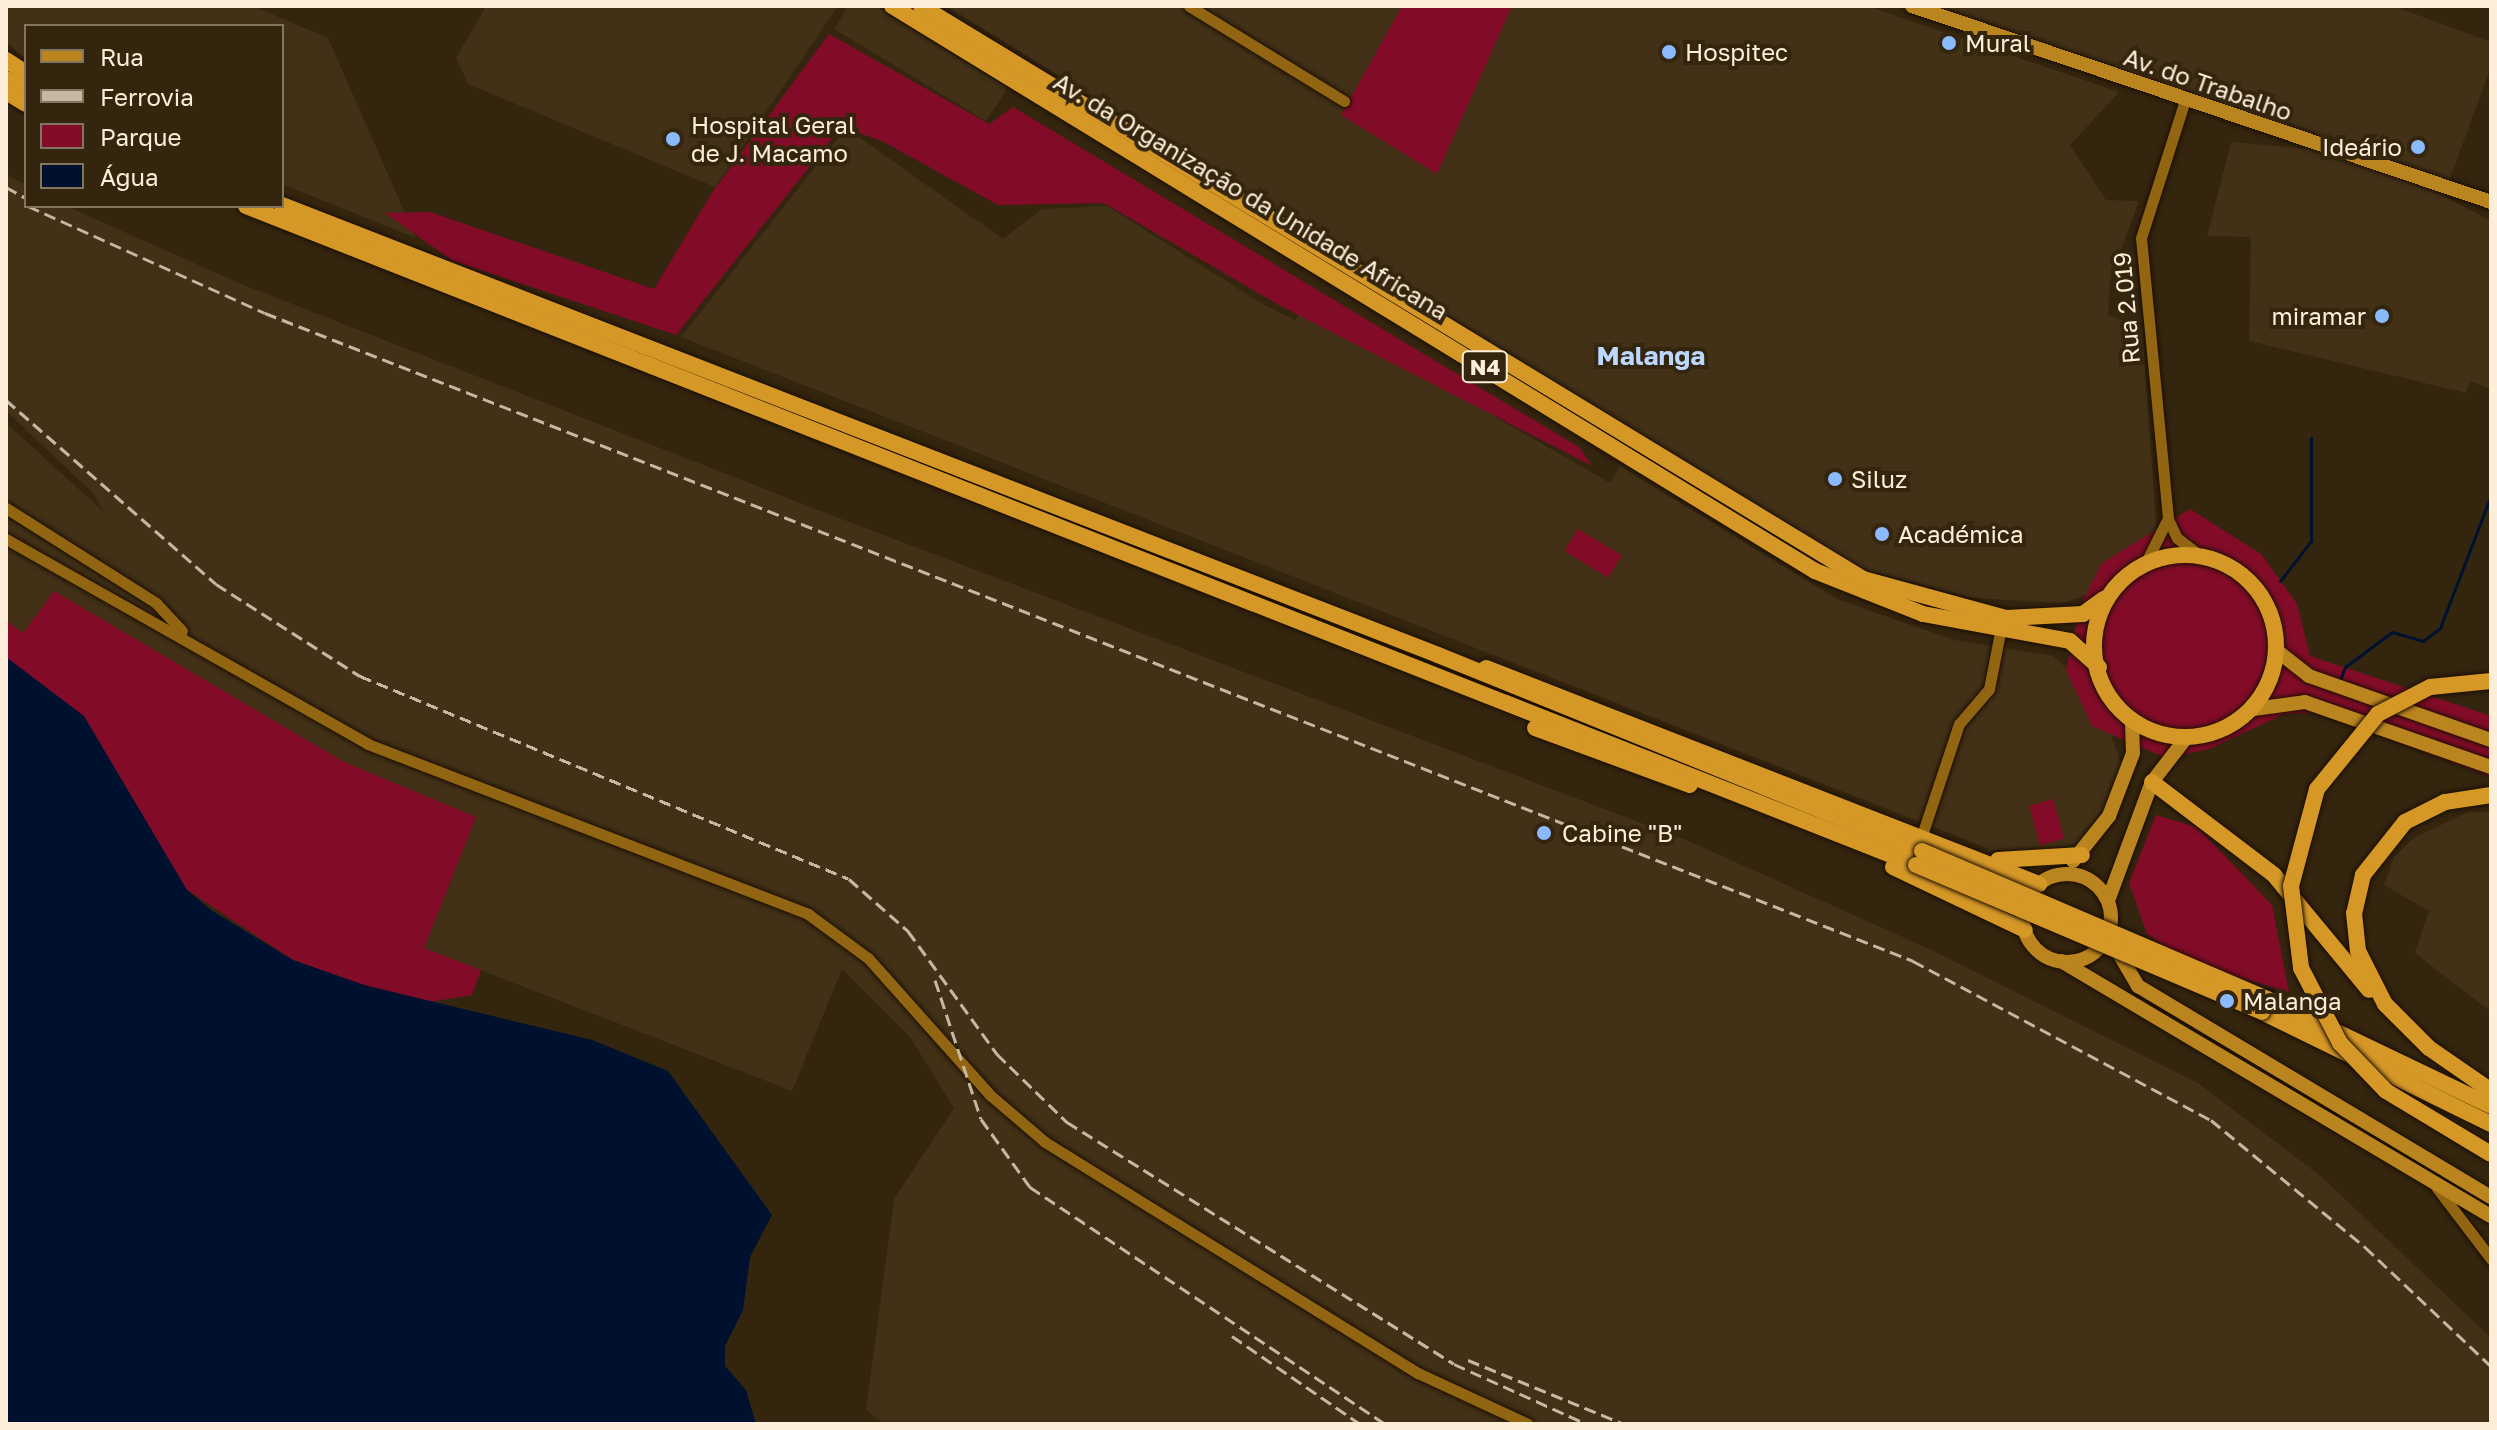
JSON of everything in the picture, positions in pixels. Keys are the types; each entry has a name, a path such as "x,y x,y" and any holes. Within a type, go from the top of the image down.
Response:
{"highway":[{"name":"Av. da Organização da Unidade Africana","path":"892,6 1815,571 1923,614 2070,641 2099,667"},
{"name":"Av. da Organização da Unidade Africana","path":"921,6 1863,579 2006,618 2072,617 2104,599"},
{"path":"6,60 24,72"},
{"path":"6,79 24,89"},
{"path":"6,92 24,103"},
{"path":"284,206 1438,655 1920,851 2491,1106"},
{"path":"251,208 1434,679 1920,851 2016,862 2082,855"},
{"path":"2201,556 2247,577 2269,611 2276,650 2254,709 2225,731 2186,738 2132,721 2099,667 2096,624 2104,599 2146,562 2201,556"},
{"path":"1434,679 1562,739 1898,869 2025,930"},
{"path":"2491,681 2430,687 2378,714 2317,789 2291,886 2301,968 2340,1043 2386,1091 2491,1154"},
{"path":"2152,782 2274,875 2385,1004 2491,1091"},
{"path":"2385,1004 2358,951 2354,913 2363,875 2385,839 2425,808 2491,795"},
{"path":"1980,857 2046,880"},
{"path":"2265,1006 2491,1124"}],"main road":[{"name":"Av. do Trabalho","path":"1912,6 2491,201"},
{"path":"2276,650 2309,676 2491,740"},
{"path":"2254,709 2305,702 2491,767"},
{"path":"2132,721 2130,763 2109,816 2082,855 2046,880 2027,900 2025,930 2035,948 2437,1188 2491,1216"},
{"path":"2186,738 2152,782 2109,898 2108,934 2138,986 2491,1197"},
{"path":"2046,880 2085,877 2109,898"},
{"path":"2061,961 2089,956 2108,934"}],"street":[{"path":"1189,6 1344,101"},
{"name":"Rua 2.019","path":"2168,518 2141,238 2185,100"},
{"path":"6,508 156,603 185,634"},
{"path":"2168,518 2177,538 2201,556"},
{"path":"2146,562 2168,518"},
{"path":"6,539 140,619 185,634 368,744 808,914 868,958 990,1095 1045,1142 1418,1373 1528,1424"},
{"path":"1920,851 1959,724 1989,689 2001,627"},
{"path":"2437,1188 2491,1259"}],"shaded area":[{"path":"6,6 253,6 328,38 416,238 284,185 284,24 24,24 24,57 6,42"},
{"name":"Hospital Geral de J. Macamo","path":"486,6 838,6 715,187 468,84 456,58"},
{"path":"848,6 875,6 1008,88 986,121 834,29"},
{"path":"946,6 1867,6 2119,92 2070,145 2106,200 2139,201 2110,280 2108,315 2142,328 2157,535 2086,595 2062,603 1973,598 1855,567"},
{"path":"1933,6 2393,6 2491,42 2491,67 2449,181"},
{"path":"846,128 1003,239 1042,209 1107,206 1264,305 1295,320 1304,307 1610,483 1620,466 1839,600 1954,640 2053,656 2098,697 2122,767 2100,818 2078,843 2050,852 1992,850 681,337"},
{"path":"2231,142 2322,150 2411,179 2491,221 2491,389 2470,381 2466,393 2249,341 2251,237 2207,236"},
{"path":"6,174 24,184 24,208 70,208 239,283 831,515 1686,840 1925,947 2198,1083 2324,1179 2491,1338 2491,1424 885,1424 866,1410 894,1199 954,1108 910,1037 842,969 792,1091 424,948 476,817 344,762 54,591 23,633 6,620 6,423 104,512 93,493 6,411"},
{"path":"2468,812 2491,812 2491,1012 2415,953 2429,911 2384,885 2394,857 2414,838"}],"green space":[{"path":"1402,6 1512,6 1437,174 1341,115"},
{"path":"829,34 989,124 1013,107 1579,447 1592,466 1279,305 1104,203 998,205 882,141 841,127 676,335 453,261 385,213 430,212 654,289 713,191"},
{"path":"2190,509 2261,554 2297,604 2310,656 2491,716 2491,777 2317,712 2284,714 2209,749 2166,758 2092,726 2066,670 2081,604 2102,563"},
{"path":"1578,529 1622,555 1608,578 1565,551"},
{"path":"54,591 344,762 476,817 424,948 481,970 472,995 417,1004 293,960 187,890 6,663 6,620 23,633"},
{"path":"2053,799 2064,838 2040,845 2029,806"},
{"path":"2156,815 2197,827 2272,905 2289,992 2189,963 2147,934 2129,883"}],"water":[{"path":"6,657 84,716 187,890 211,910 293,960 364,985 592,1040 668,1071 772,1215 750,1257 743,1310 725,1346 725,1366 746,1390 756,1424 6,1424"}],"waterway":[{"path":"2280,581 2311,541 2311,438"},
{"path":"2339,682 2345,667 2392,632 2423,641 2440,628 2491,495"}],"railway":[{"path":"6,187 24,197"},
{"path":"32,208 265,313 1913,961 2211,1120 2365,1247 2491,1366"},
{"path":"6,400 216,584 360,676 849,879 908,931 997,1054 1067,1122 1454,1364 1587,1424"},
{"path":"935,980 981,1119 1030,1187 1385,1424"},
{"path":"1232,1336 1360,1424"},
{"path":"1468,1360 1624,1424"}],"place":[{"name":"Mural","path":"1949,43"},
{"name":"Hospitec","path":"1669,52"},
{"name":"Hospital Geral de J. Macamo","path":"673,139"},
{"name":"Ideário","path":"2418,147"},
{"name":"miramar","path":"2382,316"},
{"name":"Siluz","path":"1835,479"},
{"name":"Académica","path":"1882,534"},
{"name":"Cabine \"B\"","path":"1544,833"},
{"name":"Malanga","path":"2227,1001"}],"district":[{"name":"Malanga","path":"1651,356"}]}
